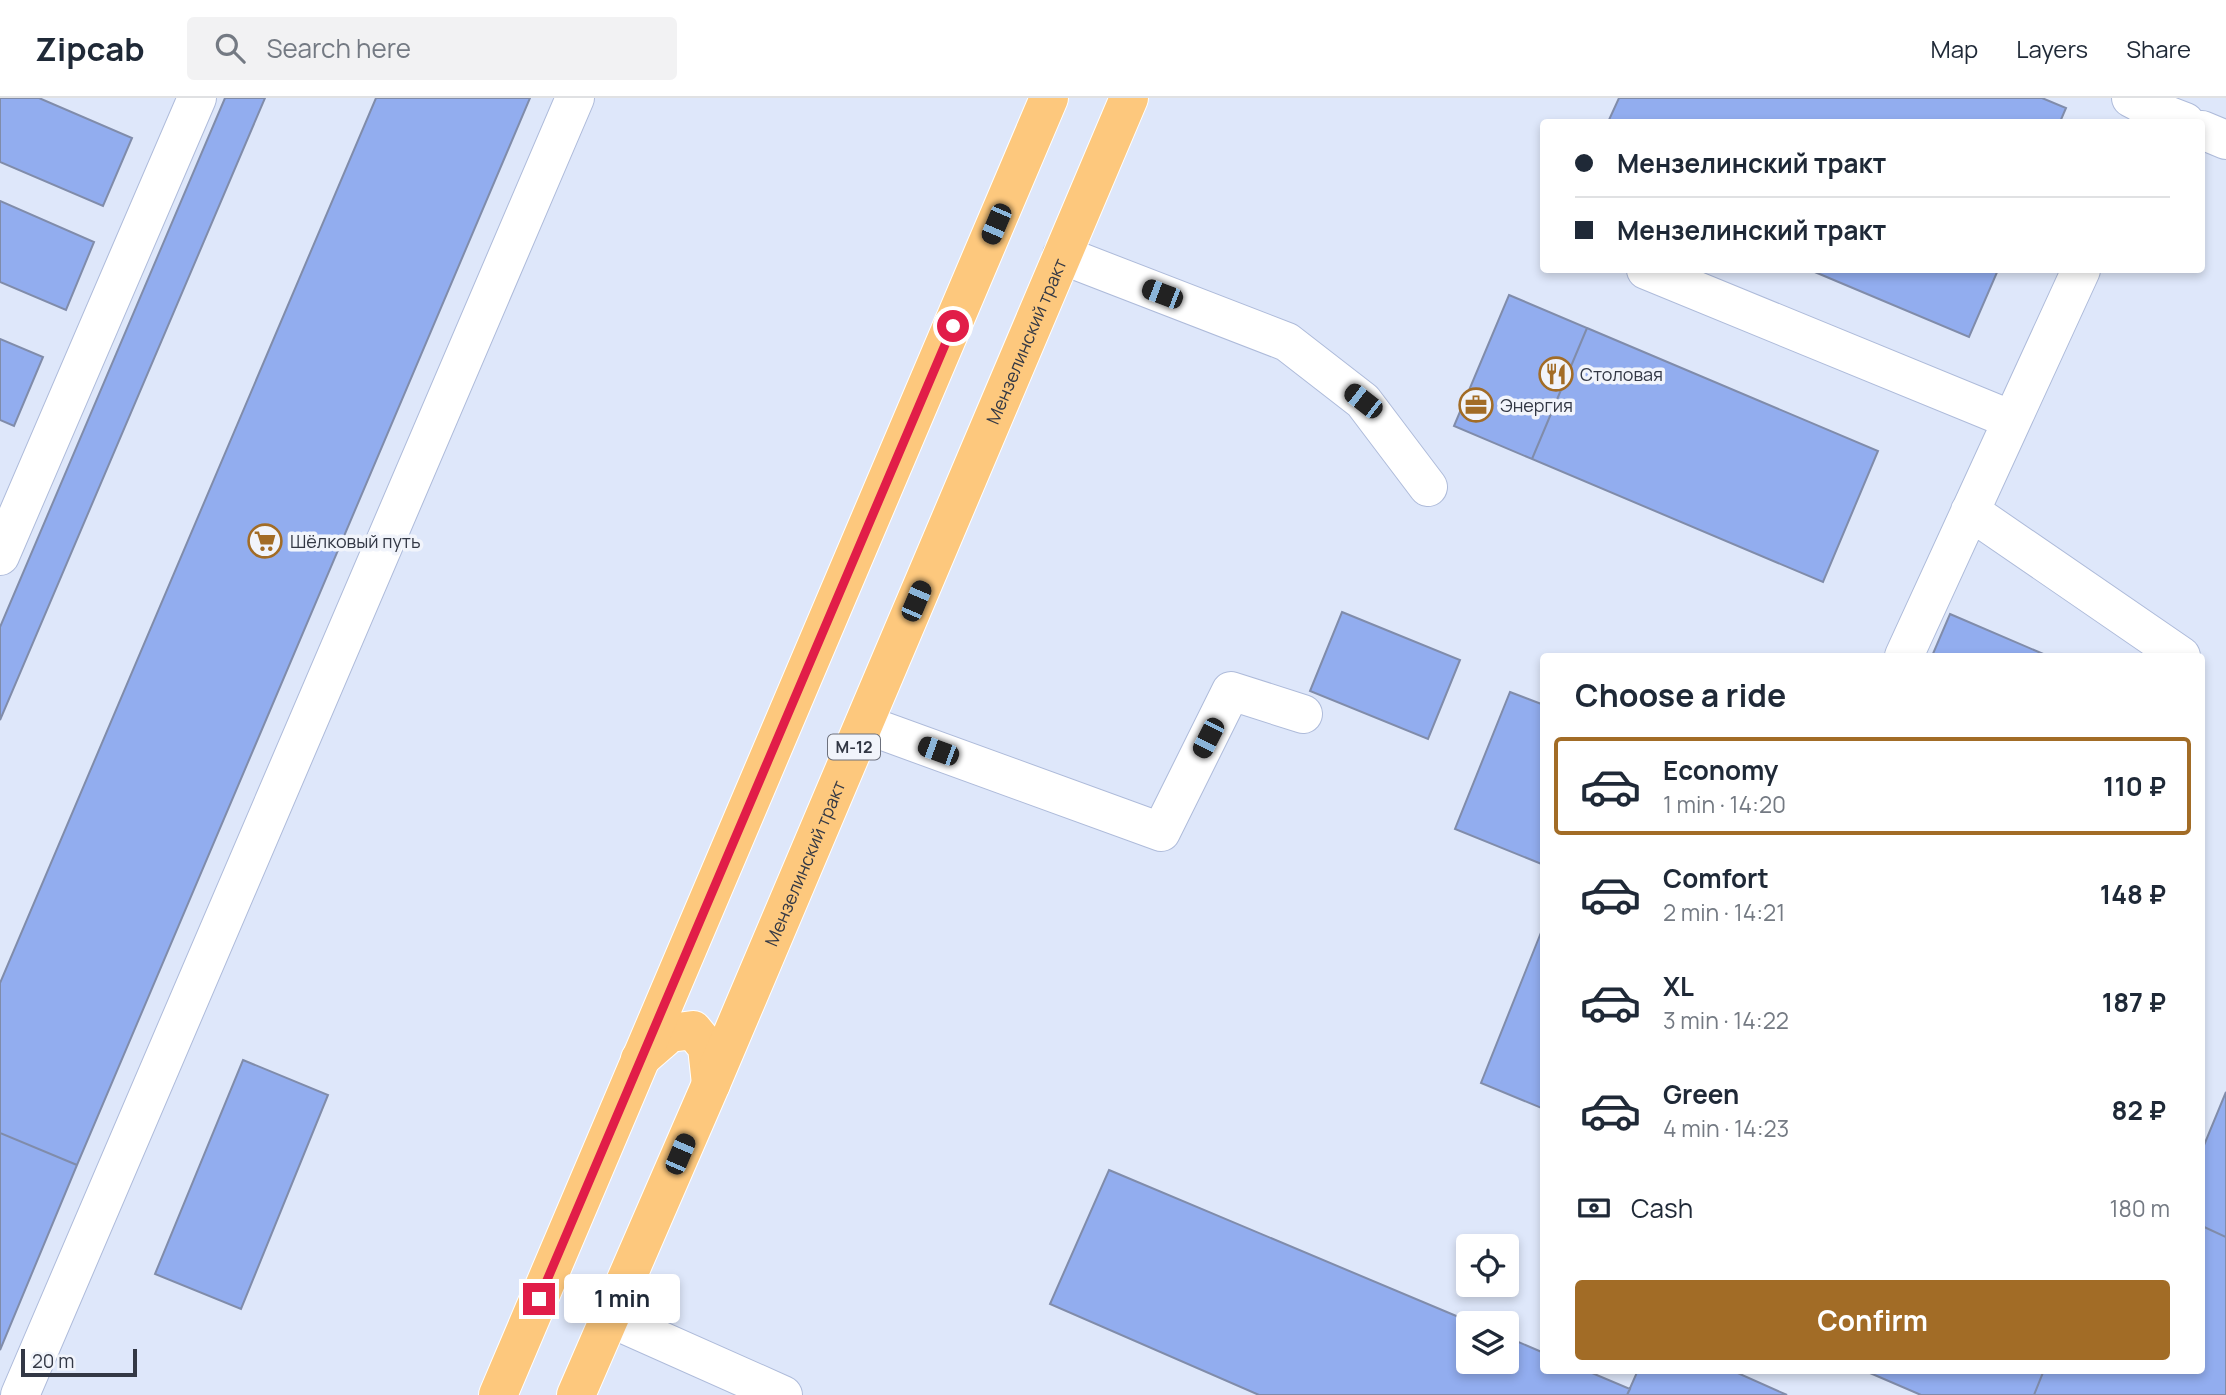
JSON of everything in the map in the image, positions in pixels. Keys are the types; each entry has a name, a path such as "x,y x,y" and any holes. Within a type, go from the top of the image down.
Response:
{"main road":[{"path":"498,1395 1049,98"},
{"name":"Мензелинский тракт","path":"576,1395 711,1084 1129,98"},
{"path":"640,1059 670,1033 693,1030 707,1047 711,1084"}],"lane":[{"path":"0,556 197,98"},
{"path":"20,1395 575,98"},
{"path":"2205,131 2226,140"},
{"path":"1062,255 1287,342 1363,401 1429,487"},
{"path":"1653,273 2012,420"},
{"path":"1905,653 2080,273"},
{"path":"1970,511 2177,653"},
{"path":"864,724 1161,832 1231,691 1303,714"},
{"path":"610,1318 783,1395"}],"building":[{"path":"0,98 39,98 132,138 103,206 0,162"},
{"path":"225,98 265,98 0,720 0,627"},
{"name":"Шёлковый путь","path":"376,98 530,98 77,1165 0,1133 0,983"},
{"path":"1619,98 2042,98 2066,108 2061,119 1609,119"},
{"path":"0,201 94,242 66,310 0,282"},
{"path":"1817,273 1997,273 1969,337"},
{"path":"1509,295 1587,328 1532,459 1454,426"},
{"path":"1587,328 1878,451 1823,582 1532,459"},
{"path":"0,339 43,357 14,426 0,420"},
{"path":"1342,612 1460,660 1428,739 1310,691"},
{"path":"1950,614 2041,653 1933,653"},
{"path":"1510,692 1540,703 1540,863 1455,829"},
{"path":"1540,935 1540,1107 1481,1083"},
{"path":"243,1060 328,1095 241,1309 155,1274"},
{"path":"2226,1092 2226,1237 2205,1227 2205,1143"},
{"path":"0,1133 77,1165 0,1350"},
{"path":"1109,1170 1456,1316 1456,1374 1519,1374 1519,1342 1540,1351 1540,1374 1594,1374 1630,1389 1627,1395 1259,1395 1050,1304"},
{"path":"2205,1227 2226,1237 2226,1395 2034,1395 2042,1374 2205,1374"},
{"path":"1636,1374 1740,1374 1787,1395 1627,1395"},
{"path":"1872,1374 2042,1374 2034,1395 1921,1395"}],"place":[{"name":"Столовая","path":"1556,374"},
{"name":"Энергия","path":"1476,405"},
{"name":"Шёлковый путь","path":"265,541"}],"route":[{"path":"539,1299 953,326"}]}
